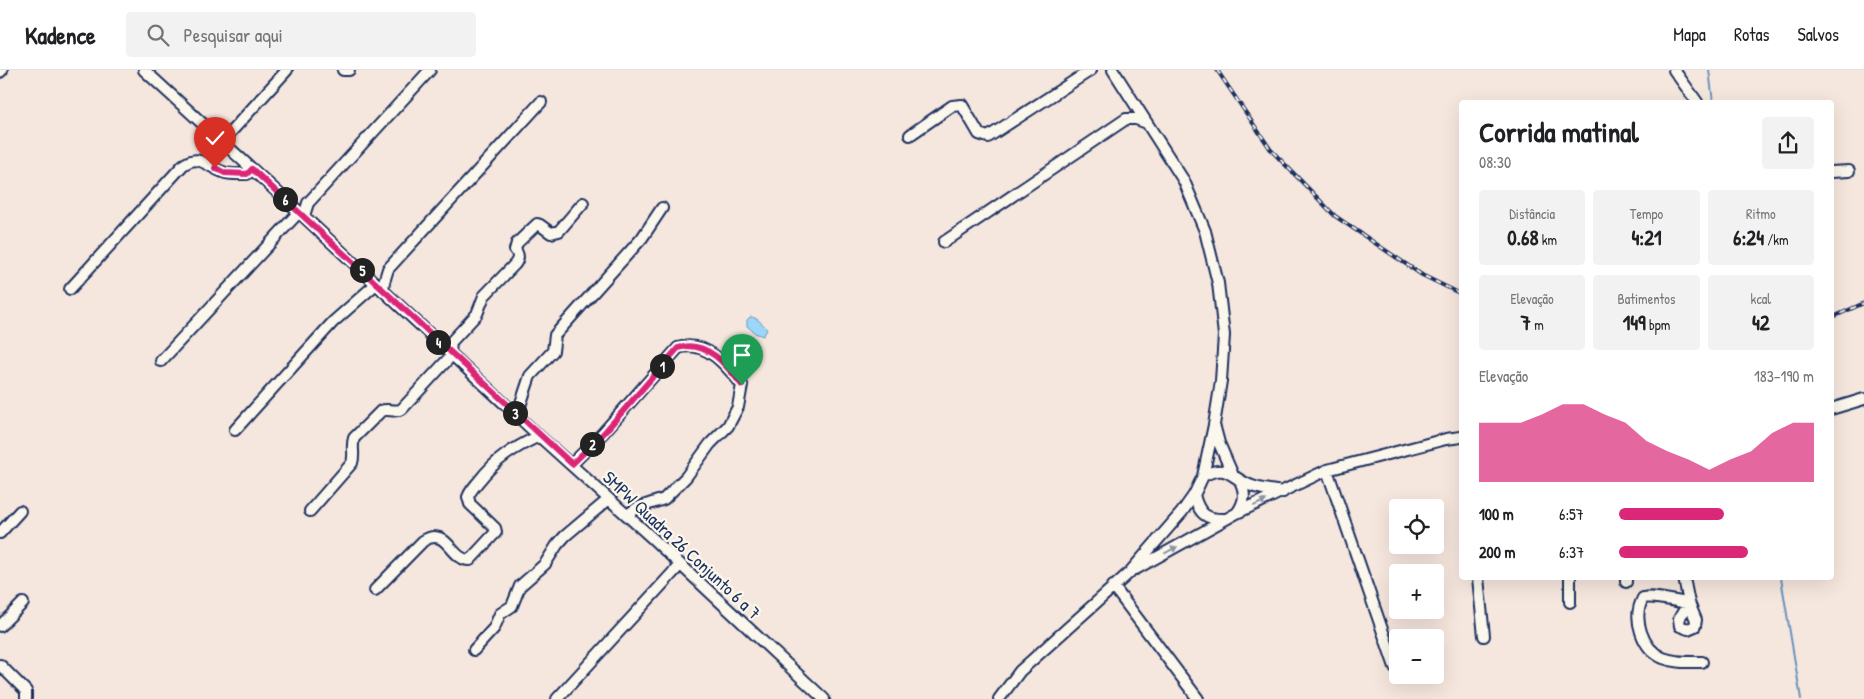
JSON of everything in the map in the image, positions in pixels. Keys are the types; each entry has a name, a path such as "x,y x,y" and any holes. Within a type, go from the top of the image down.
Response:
{"street":[{"name":"SMPW Quadra 26 Conjunto 6 a 7","path":"144,70 449,348 539,436 572,464 824,699"},
{"path":"216,137 229,134 287,70"},
{"path":"343,70 348,70"},
{"path":"161,361 430,70"},
{"path":"910,135 952,106 958,104 962,105 979,134 988,137 1091,70"},
{"path":"999,699 1020,671 1128,573 1167,531 1194,495 1203,476 1214,425 1221,381 1224,334 1218,283 1205,232 1184,180 1112,70"},
{"path":"1674,70 1696,100"},
{"path":"1126,119 1130,97"},
{"path":"234,430 333,322 380,287 384,282 388,269 541,102"},
{"path":"944,242 1126,119 1136,119 1147,123"},
{"path":"228,148 229,134"},
{"path":"70,289 183,165 199,160 225,173 247,174 252,169"},
{"path":"1834,172 1849,171"},
{"path":"310,510 352,463 354,455 352,443 354,438 381,411 386,409 397,411 402,409 477,314 484,296 518,259 518,254 515,250 517,243 537,224 551,233 559,231 583,203"},
{"path":"517,415 530,376 553,351 555,335 642,238 662,208"},
{"path":"572,464 603,434 678,348 688,345 700,347 726,365 742,385 738,407 728,426 710,444 686,477 664,499 637,508 627,515"},
{"path":"1834,408 1864,400"},
{"path":"1214,425 1219,443 1244,489 1242,506 1237,513"},
{"path":"375,590 423,542 431,537 441,538 463,559 470,560 496,532 495,528 470,504 468,500 469,493 483,476 508,452 539,436"},
{"path":"1128,573 1237,513 1284,492 1326,470 1459,437"},
{"path":"1203,476 1212,471 1222,470 1253,487 1284,492"},
{"path":"1326,470 1389,653"},
{"path":"1194,495 1197,507 1205,515 1215,520 1227,519"},
{"path":"474,650 494,628 500,614 512,606 520,586 545,564 557,545 566,536 609,499"},
{"path":"0,533 20,511"},
{"path":"557,699 680,565"},
{"path":"1478,580 1484,636"},
{"path":"1570,580 1570,602"},
{"path":"1684,580 1690,606 1652,596 1643,598 1638,606 1639,628 1651,650 1662,658 1676,662 1702,662"},
{"path":"1113,586 1198,699"},
{"path":"0,626 23,604"},
{"path":"0,665 26,691 26,699"}],"water":[{"path":"750,317 762,323 767,330 763,336 755,333 747,326 747,320"}],"waterway":[{"path":"1709,70 1713,100"},
{"path":"1781,580 1801,699"}],"railway":[{"path":"1217,70 1271,150 1335,216 1422,275 1459,293"},
{"path":"1834,317 1864,303"}],"route":[{"path":"215,168 225,173 247,174 252,169 539,436 572,464 603,434 678,348 688,345 700,347 726,365 742,385"}]}
